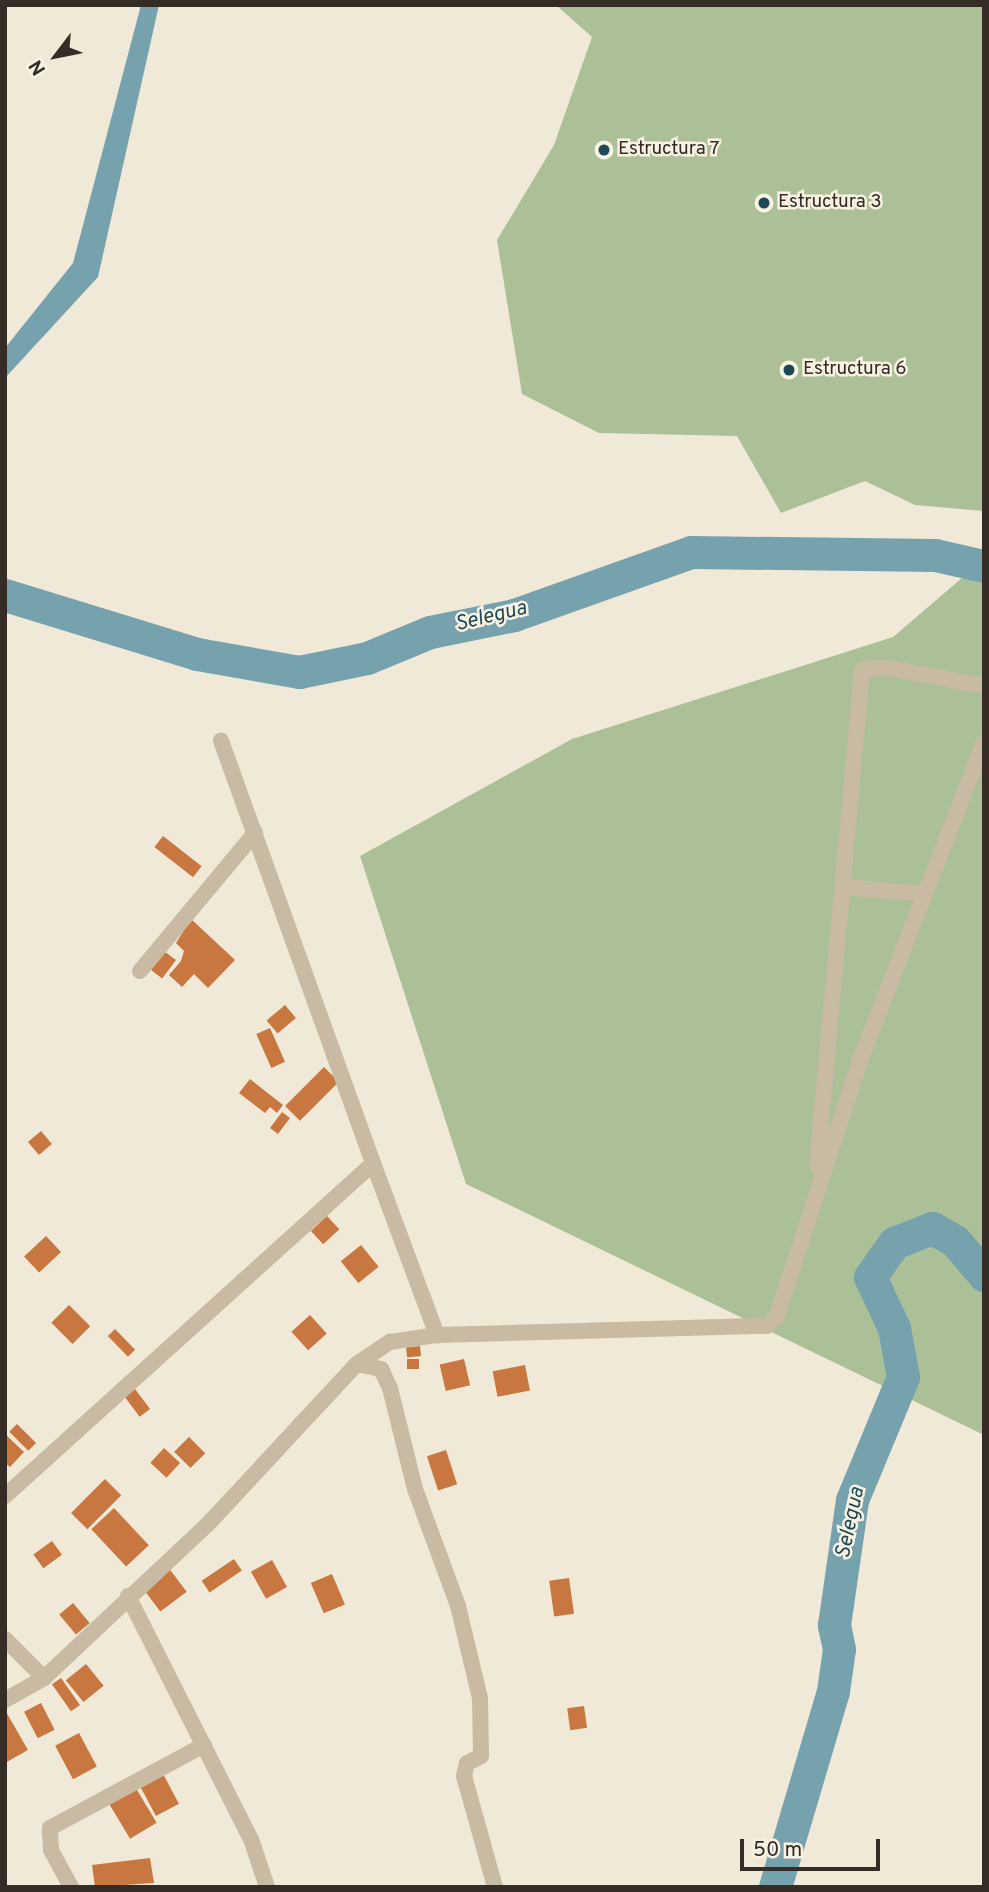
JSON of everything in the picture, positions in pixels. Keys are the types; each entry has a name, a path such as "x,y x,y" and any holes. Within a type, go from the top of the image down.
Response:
{"street":[{"path":"814,1191 862,670 883,667 984,686"},
{"path":"222,740 437,1335"},
{"path":"5,1700 44,1678 128,1596 209,1523 358,1364 390,1342 437,1335 767,1326 777,1316 814,1191 984,742"},
{"path":"140,971 255,833"},
{"path":"843,887 926,894"},
{"path":"5,1496 373,1163"},
{"path":"358,1364 381,1369 390,1388 415,1489 458,1606 480,1698 481,1756 467,1763 464,1776 495,1887"},
{"path":"128,1596 251,1839 267,1887"},
{"path":"5,1639 44,1678"},
{"path":"71,1887 51,1850 50,1828 204,1745"}],"green space":[{"path":"556,5 984,5 984,511 915,505 865,481 781,513 737,436 599,433 522,394 497,240 554,145 592,37"},
{"path":"984,559 984,1435 466,1184 360,856 572,739 893,637"}],"water":[{"path":"141,5 159,5 98,277 5,378 5,348 73,263"}],"building":[{"path":"163,836 202,866 193,877 154,847"},
{"path":"191,919 235,960 208,988 194,974 182,987 169,975 181,961 184,951 176,943"},
{"path":"160,948 176,960 162,978 146,966"},
{"path":"285,1005 296,1018 278,1033 267,1020"},
{"path":"270,1028 285,1062 271,1068 256,1034"},
{"path":"324,1067 339,1082 300,1121 285,1106"},
{"path":"250,1079 283,1105 277,1113 270,1107 265,1113 239,1093"},
{"path":"282,1112 290,1118 278,1134 270,1128"},
{"path":"41,1131 52,1144 39,1155 28,1142"},
{"path":"327,1216 339,1229 323,1244 311,1231"},
{"path":"46,1236 61,1252 39,1273 24,1256"},
{"path":"361,1245 379,1267 358,1283 341,1261"},
{"path":"69,1305 90,1326 73,1344 51,1323"},
{"path":"310,1315 327,1334 308,1350 291,1332"},
{"path":"115,1329 135,1350 128,1357 108,1336"},
{"path":"420,1346 421,1356 407,1357 406,1347"},
{"path":"407,1359 419,1359 419,1369 407,1369"},
{"path":"464,1359 470,1385 446,1391 440,1365"},
{"path":"525,1365 530,1391 498,1397 493,1371"},
{"path":"135,1389 150,1409 140,1417 125,1397"},
{"path":"17,1424 36,1443 28,1451 9,1432"},
{"path":"5,1434 24,1452 10,1467 5,1463"},
{"path":"189,1437 205,1453 190,1468 174,1452"},
{"path":"164,1448 180,1463 166,1478 150,1463"},
{"path":"446,1450 457,1484 438,1490 427,1456"},
{"path":"105,1479 121,1495 87,1529 71,1513"},
{"path":"114,1508 149,1545 126,1566 91,1529"},
{"path":"52,1541 62,1555 43,1568 33,1555"},
{"path":"234,1559 242,1571 209,1592 202,1581"},
{"path":"272,1560 287,1587 266,1599 251,1572"},
{"path":"168,1567 187,1592 160,1612 142,1587"},
{"path":"332,1574 345,1604 324,1613 311,1583"},
{"path":"569,1578 574,1614 554,1616 549,1581"},
{"path":"73,1603 90,1623 76,1634 59,1615"},
{"path":"86,1664 104,1686 83,1702 66,1680"},
{"path":"61,1678 80,1705 71,1711 52,1684"},
{"path":"41,1703 55,1730 38,1738 24,1712"},
{"path":"584,1706 587,1728 570,1730 567,1708"},
{"path":"5,1710 28,1750 5,1763"},
{"path":"79,1733 97,1767 73,1779 55,1746"},
{"path":"162,1772 179,1804 156,1816 139,1784"},
{"path":"134,1785 157,1823 130,1839 107,1801"},
{"path":"150,1858 154,1883 95,1887 92,1865"}],"waterway":[{"name":"Selegua","path":"5,595 197,654 299,672 367,658 430,632 514,615 691,552 935,555 984,566"},
{"name":"Selegua","path":"775,1887 833,1691 839,1649 834,1625 852,1500 903,1377 894,1328 870,1277 894,1243 932,1228 955,1241 984,1275"}],"place":[{"name":"Estructura 7","path":"604,150"},
{"name":"Estructura 3","path":"764,203"},
{"name":"Estructura 6","path":"789,370"}]}
